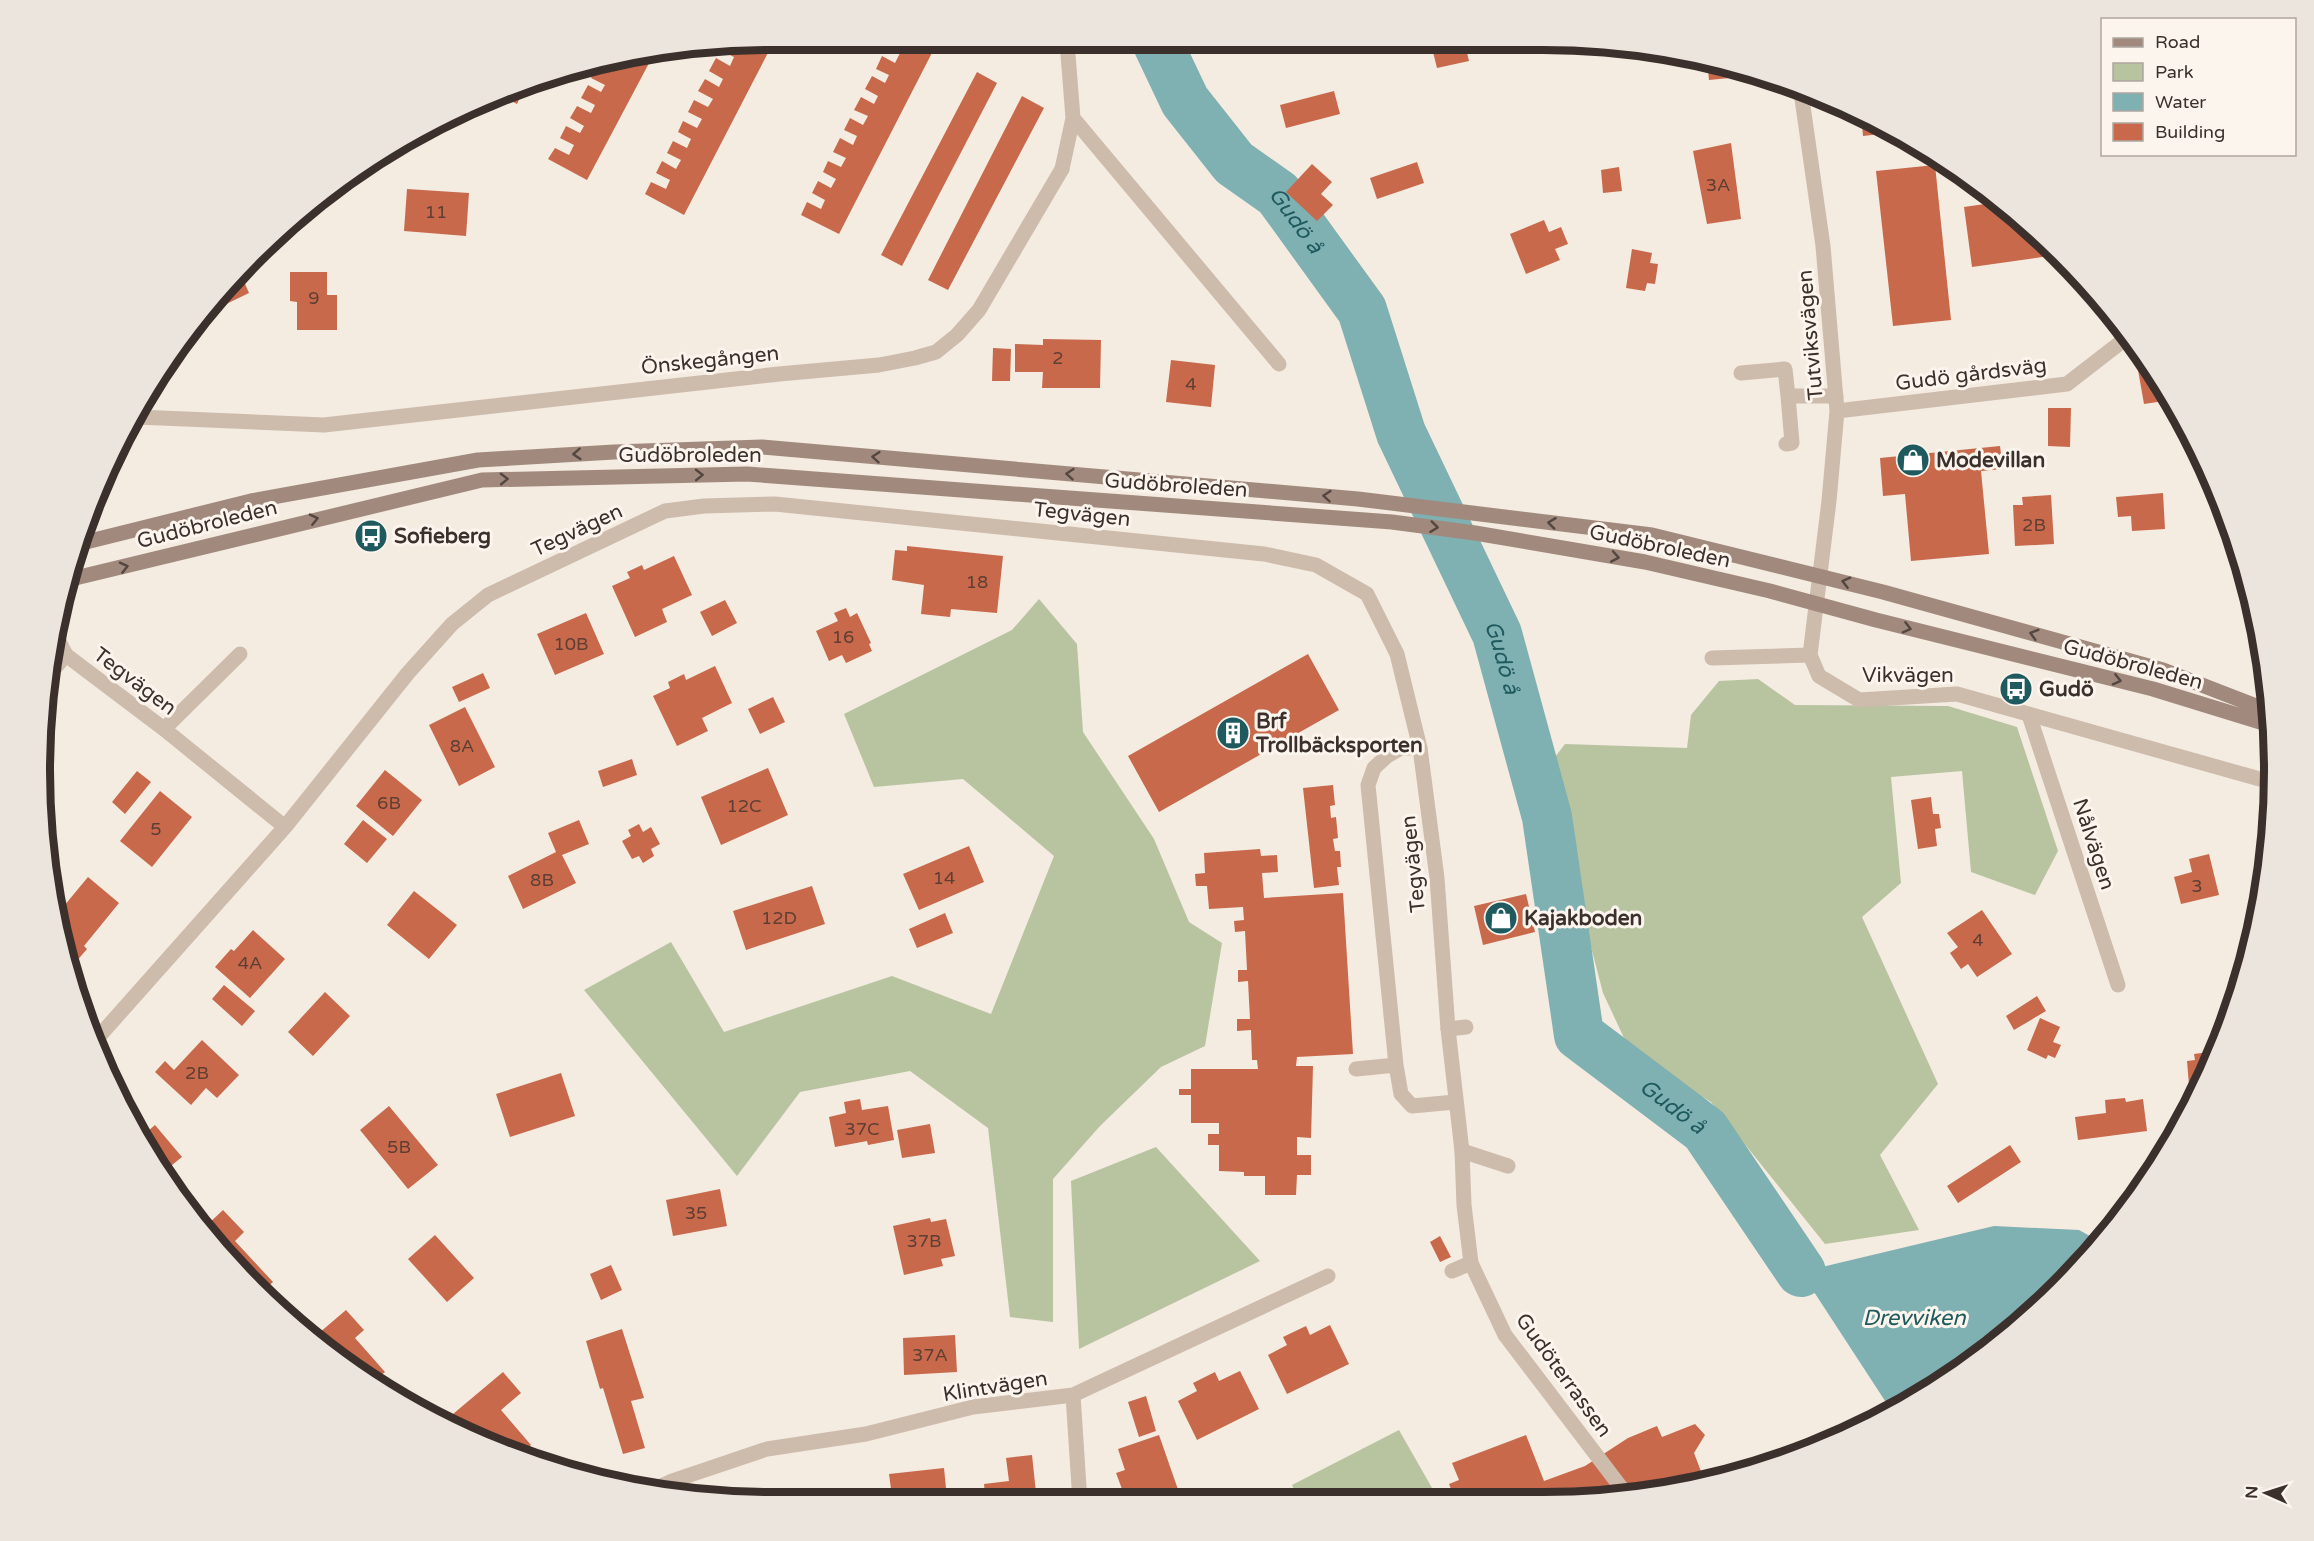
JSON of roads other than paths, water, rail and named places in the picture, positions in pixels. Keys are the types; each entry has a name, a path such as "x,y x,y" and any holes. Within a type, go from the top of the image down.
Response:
{"main road":[{"name":"Gudöbroleden","path":"87,542 251,501 478,460 762,447 1386,502 1652,535 1818,575 2163,670 2261,708"},
{"name":"Gudöbroleden","path":"76,578 482,480 747,474 1392,522 1475,532 1645,562 1815,603 2153,688 2263,722"}],"street":[{"name":"Önskegången","path":"142,417 324,425 779,374 879,365 936,352 979,310 1062,170 1073,118 1068,50"},
{"name":"Tutviksvägen","path":"1802,98 1823,246 1837,404 1829,501 1818,575"},
{"path":"1073,118 1279,364"},
{"name":"Gudö gårdsväg","path":"1788,396 1837,404 2067,384 2122,341"},
{"path":"1741,373 1785,369 1792,443 1786,444"},
{"name":"Tegvägen","path":"100,1035 285,827 408,673 452,624 488,595 666,511 704,506 775,504 1264,554 1316,565 1367,594 1397,654 1420,748 1437,878 1448,1029 1462,1151 1464,1205"},
{"path":"1712,658 1810,655 1818,575"},
{"name":"Tegvägen","path":"61,645 66,656 164,729 285,827"},
{"path":"164,729 240,654"},
{"name":"Vikvägen","path":"1810,655 1819,676 1859,700 1957,694 2264,780"},
{"path":"58,665 66,656"},
{"name":"Nålvägen","path":"2030,715 2118,985"},
{"path":"1420,748 1401,748 1387,756 1374,768 1368,785 1396,1065 1401,1094 1412,1106 1455,1102"},
{"path":"1448,1029 1466,1027"},
{"path":"1356,1069 1396,1065"},
{"path":"1462,1151 1508,1166"},
{"name":"Gudöterrassen","path":"1464,1205 1471,1263 1505,1335 1621,1487"},
{"path":"1452,1270 1471,1263"},
{"name":"Klintvägen","path":"666,1484 767,1449 866,1434 973,1407 1073,1395 1328,1276"},
{"path":"1073,1395 1079,1492"}],"water":[{"name":"Drevviken","path":"1994,1226 2079,1230 2093,1238 2019,1313 1982,1343 1944,1370 1887,1404 1801,1272"}],"waterway":[{"name":"Gudö å","path":"1161,50 1185,101 1234,163 1278,194 1362,310 1401,433 1497,634 1547,817 1579,1035 1705,1130 1801,1272"}],"place":[{"name":"Modevillan","path":"1913,460"},
{"name":"Sofieberg","path":"371,536"},
{"name":"Gudö","path":"2016,689"},
{"name":"Brf Trollbäcksporten","path":"1233,733"},
{"name":"Kajakboden","path":"1501,918"}]}
